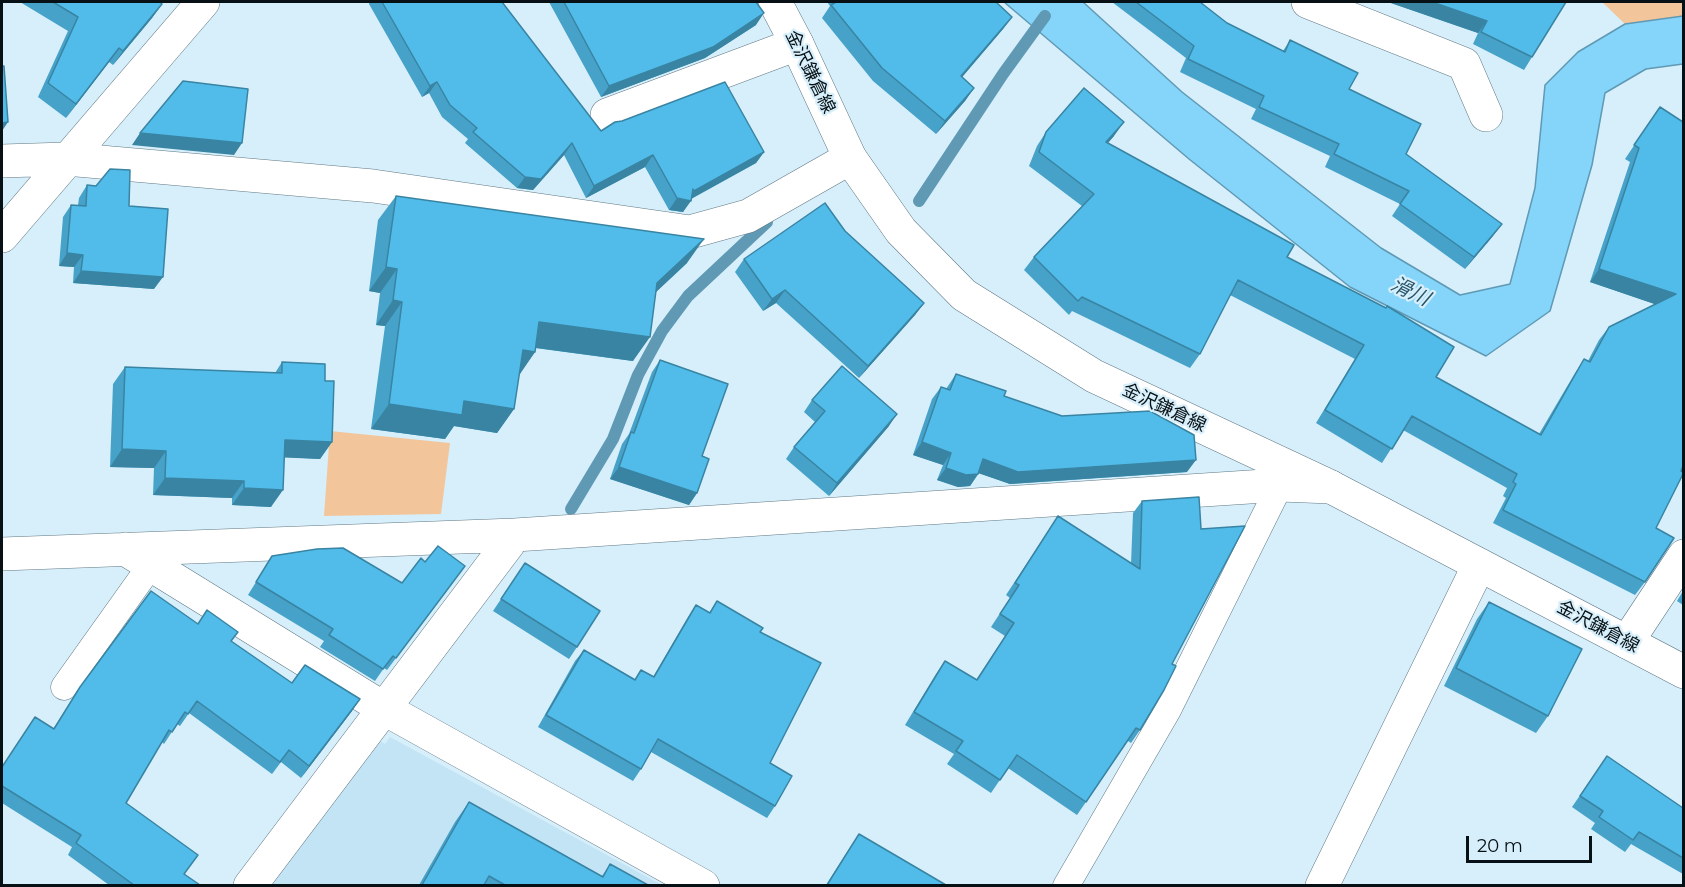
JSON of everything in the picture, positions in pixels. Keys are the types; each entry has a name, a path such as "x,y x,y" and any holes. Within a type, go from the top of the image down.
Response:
{"street":[{"path":"2,236 202,2"},
{"name":"金沢鎌倉線","path":"775,2 850,158 901,231 964,295 1094,376 1331,487 1683,672"},
{"path":"1308,2 1464,64 1486,115"},
{"path":"608,115 797,44"},
{"path":"2,161 66,159 373,186 690,232 748,216 850,158"},
{"path":"2,554 138,557 1281,485 1331,487"},
{"path":"250,885 515,535"},
{"path":"1627,642 1683,556"},
{"path":"138,557 383,708 703,885"},
{"path":"1322,885 1479,565"}],"lane":[{"path":"1066,885 1168,710 1281,485"},
{"path":"64,687 138,557"}],"shaded area":[{"path":"1602,2 1683,2 1683,16 1625,24"},
{"path":"330,431 450,443 441,514 324,516"},
{"path":"390,737 662,885 266,886 375,738 385,744"}],"water":[{"name":"滑川","path":"1004,2 1083,2 1182,92 1381,248 1460,295 1510,284 1535,188 1545,85 1578,52 1625,24 1683,16 1683,64 1646,69 1605,93 1592,165 1550,311 1486,356 1350,287 1189,159"}],"building":[{"path":"53,2 160,2 162,4 123,51 119,48 76,104 48,83 78,17"},
{"path":"382,2 502,2 601,131 615,122 725,82 764,152 694,191 693,189 691,201 677,198 653,155 594,186 572,143 541,179 525,177 473,132 477,128 450,105 437,82 430,86"},
{"path":"564,2 756,2 764,13 713,47 609,86"},
{"path":"836,2 996,2 1012,17 961,76 974,88 945,121 882,68 831,5"},
{"path":"1136,2 1200,2 1227,23 1285,52 1290,40 1358,73 1349,89 1421,124 1406,154 1502,224 1474,257 1400,204 1409,191 1334,154 1339,144 1259,107 1264,96 1188,59 1194,46"},
{"path":"1432,2 1566,2 1532,57 1481,32 1487,21"},
{"path":"2,66 4,66 8,122 2,123"},
{"path":"183,81 248,89 242,143 140,133"},
{"path":"1084,88 1124,122 1106,142 1294,245 1287,257 1386,308 1387,306 1454,347 1436,377 1541,435 1584,359 1590,362 1609,327 1676,294 1599,269 1639,148 1634,145 1660,107 1683,122 1683,466 1681,471 1683,474 1656,528 1674,538 1645,582 1503,510 1516,484 1513,482 1517,474 1412,416 1392,449 1325,410 1364,345 1238,280 1200,354 1082,297 1078,301 1034,257 1094,194 1039,152 1046,132"},
{"path":"110,169 130,170 129,206 168,209 163,277 81,271 83,255 67,253 71,205 86,206 87,185 96,186"},
{"path":"396,196 704,239 657,283 650,337 539,322 535,352 523,350 514,409 464,401 462,415 389,404 402,302 393,300 397,269 386,267"},
{"path":"825,203 845,231 924,303 868,366 785,290 772,299 744,259"},
{"path":"660,360 728,384 702,456 709,459 697,493 619,467 631,432 634,433"},
{"path":"282,362 325,364 325,381 334,381 332,442 285,440 283,490 244,488 244,481 165,478 166,451 122,449 125,367 282,373"},
{"path":"842,366 897,414 837,483 794,447 825,411 812,400"},
{"path":"956,374 1006,391 1004,396 1062,416 1150,411 1194,435 1196,460 1018,472 983,459 978,474 966,475 946,468 951,453 922,442 941,387 950,390"},
{"path":"1199,497 1201,529 1245,526 1172,664 1176,666 1164,690 1140,730 1136,728 1086,802 1017,755 1000,780 956,751 963,741 914,712 945,661 977,680 1014,623 1000,614 1019,585 1015,583 1058,516 1140,569 1142,501"},
{"path":"438,546 465,566 396,658 393,656 383,669 329,635 333,629 256,582 272,556 317,549 343,548 402,583 421,558 425,562"},
{"path":"525,563 600,611 577,647 501,599"},
{"path":"151,591 198,624 207,610 238,632 231,641 292,683 305,665 360,699 309,766 289,750 280,762 197,701 188,714 185,712 172,732 169,730 126,803 198,855 184,874 200,885 134,885 76,843 81,835 2,786 2,767 35,717 54,729 80,687"},
{"path":"717,601 763,628 760,632 821,663 770,763 792,776 775,806 658,739 641,769 546,715 584,650 635,680 641,670 654,677 696,605 710,613"},
{"path":"1489,602 1582,649 1548,716 1456,668"},
{"path":"1607,756 1683,808 1683,858 1639,832 1633,840 1599,817 1603,811 1580,796"},
{"path":"469,802 603,877 610,864 648,885 505,885 489,876 484,885 422,885"},
{"path":"859,834 946,885 827,885"}],"waterway":[{"path":"919,201 1003,74 1045,16"},
{"path":"571,509 613,439 638,375 662,331 688,296 767,222"}]}
